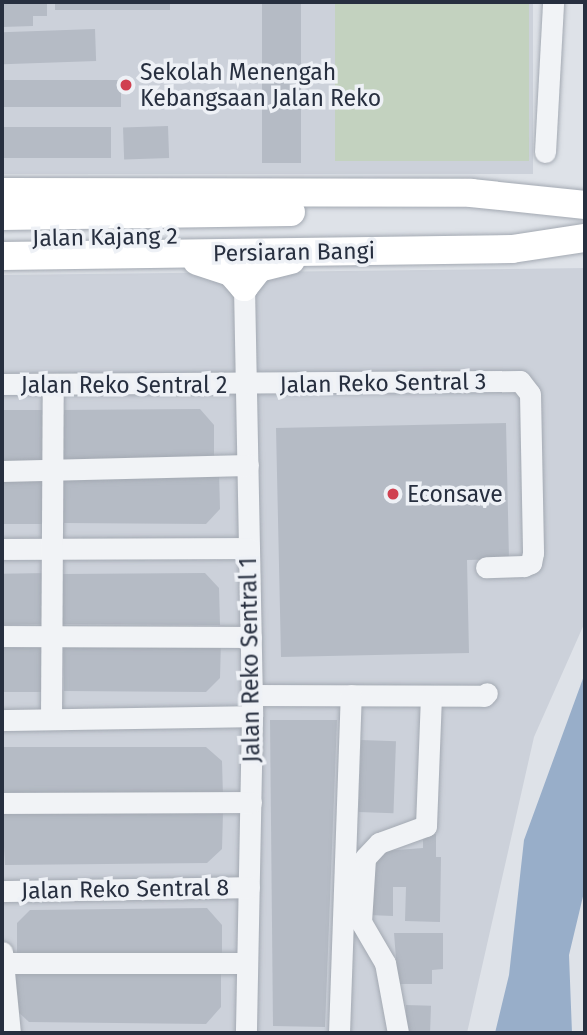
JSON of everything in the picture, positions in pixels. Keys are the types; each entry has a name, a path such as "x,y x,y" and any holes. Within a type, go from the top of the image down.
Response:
{"main road":[{"path":"2,192 471,193 585,205"},
{"name":"Jalan Kajang 2","path":"2,239 425,231 585,205"},
{"name":"Jalan Kajang 2","path":"2,216 425,231"},
{"path":"107,254 200,261 231,272 244,287 259,268 277,261 425,231"},
{"name":"Persiaran Bangi","path":"2,256 107,254 425,231 512,249 585,236"}],"street":[{"path":"545,152 554,2"},
{"name":"Jalan Reko Sentral 1","path":"244,287 252,705 246,1033"},
{"name":"Jalan Reko Sentral 3","path":"246,385 520,381 530,394 533,553 531,563 524,566 486,567"},
{"name":"Jalan Reko Sentral 2","path":"2,384 246,385"},
{"path":"51,719 53,385"},
{"path":"2,471 248,465"},
{"path":"2,549 249,548"},
{"path":"2,636 251,637"},
{"path":"2,720 252,705 351,695 431,696 488,693"},
{"path":"339,1033 351,695"},
{"path":"398,1033 385,963 361,922 365,858 379,843 426,826 431,696"},
{"path":"2,803 251,802"},
{"name":"Jalan Reko Sentral 8","path":"2,891 249,887"},
{"path":"10,1033 3,956 247,963"}],"shaded area":[{"path":"2,2 533,2 533,174 2,174"},
{"path":"585,268 585,622 534,737 467,1033 2,1033 2,275"}],"green space":[{"path":"335,2 529,2 529,161 335,161"}],"water":[{"path":"585,673 585,888 569,955 572,1033 495,1033 509,975 524,840"}],"building":[{"path":"2,2 47,2 47,16 33,16 33,26 2,27"},
{"path":"55,2 170,2 170,10 55,10"},
{"path":"262,2 301,2 301,163 262,163"},
{"path":"95,29 96,61 3,64 2,32"},
{"path":"2,80 121,80 121,107 2,107"},
{"path":"168,126 169,158 124,160 123,128"},
{"path":"2,127 111,127 111,158 2,158"},
{"path":"200,409 214,425 214,462 63,463 62,410"},
{"path":"2,410 47,410 47,462 2,462"},
{"name":"Econsave","path":"506,423 509,559 467,560 469,653 281,657 276,428"},
{"path":"2,472 49,472 49,524 2,524"},
{"path":"64,472 219,472 220,509 206,524 64,523"},
{"path":"48,573 49,624 3,625 2,574"},
{"path":"205,573 219,588 220,625 62,624 62,574"},
{"path":"2,639 49,639 49,692 2,692"},
{"path":"221,639 220,678 206,692 64,691 63,640"},
{"path":"270,720 337,720 325,1027 273,1026"},
{"path":"361,740 396,741 393,813 358,812"},
{"path":"2,747 206,747 222,761 223,797 2,799"},
{"path":"2,812 223,812 222,849 207,863 5,865"},
{"path":"423,834 436,834 436,857 441,857 440,922 405,921 406,887 393,887 393,916 369,915 371,852 423,848"},
{"path":"207,908 222,925 222,957 17,959 17,923 30,910"},
{"path":"394,933 443,933 443,969 432,970 432,984 398,984"},
{"path":"16,973 221,974 221,1007 206,1024 29,1022 15,1009"},
{"path":"406,1005 431,1006 430,1033 405,1033"}],"place":[{"name":"Sekolah Menengah Kebangsaan Jalan Reko","path":"126,85"},
{"name":"Econsave","path":"393,494"}]}
